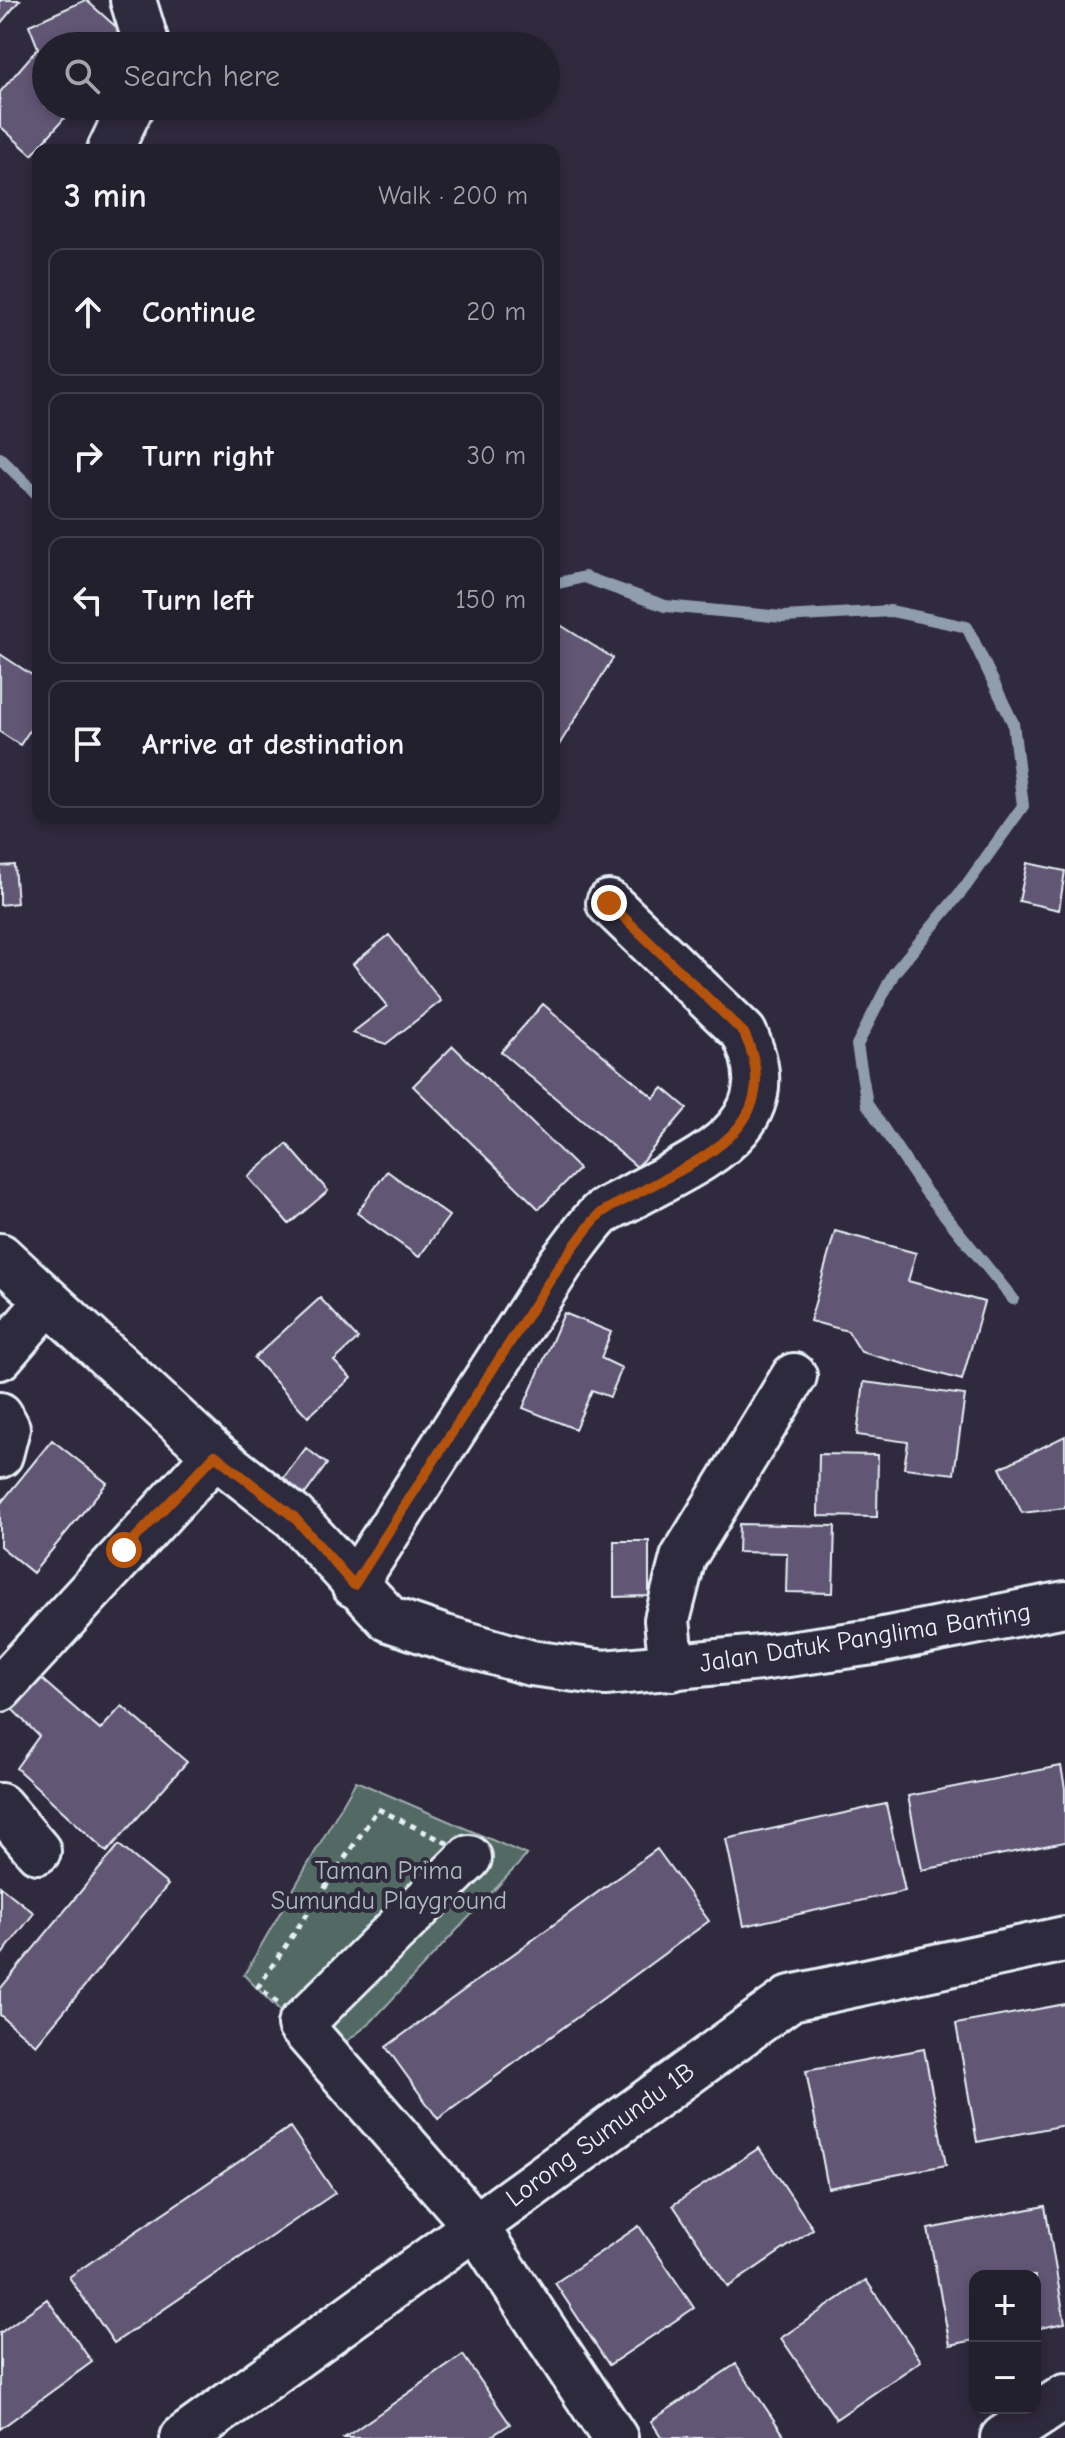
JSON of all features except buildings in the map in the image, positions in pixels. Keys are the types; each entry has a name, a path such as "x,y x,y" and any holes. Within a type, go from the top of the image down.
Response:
{"street":[{"path":"133,0 143,32"},
{"path":"113,144 124,120"},
{"path":"354,1585 561,1263 601,1213 734,1136 753,1107 757,1081 754,1054 744,1033 609,903"},
{"name":"Jalan Datuk Panglima Banting","path":"0,1256 215,1455 294,1517 354,1585 389,1619 531,1663 605,1673 672,1668 873,1642 1065,1604"},
{"path":"0,1357 47,1302"},
{"path":"672,1668 667,1620 683,1558 794,1376"},
{"path":"0,1415 7,1428 0,1455"},
{"path":"0,1689 215,1455"},
{"path":"0,1806 38,1851"},
{"path":"463,1853 300,2025 474,2224 615,2438"},
{"name":"Lorong Sumundu 1B","path":"183,2438 474,2224 791,1998 1065,1939"},
{"path":"1003,2438 1065,2397"}],"path":[{"path":"378,1809 463,1853 288,2011 258,1987 378,1809"}],"green space":[{"name":"Taman Prima Sumundu Playground","path":"356,1781 527,1855 370,2023 326,2058 244,1975"}],"waterway":[{"path":"0,458 32,489"},
{"path":"560,583 584,577 665,606 783,617 891,611 967,627 1013,723 1023,806 965,887 894,973 857,1045 867,1104 926,1192 1013,1299"}],"route":[{"path":"124,1550 215,1455 294,1517 354,1585 561,1263 601,1213 706,1155 734,1136 753,1107 757,1081 754,1054 744,1033 609,903"}]}
